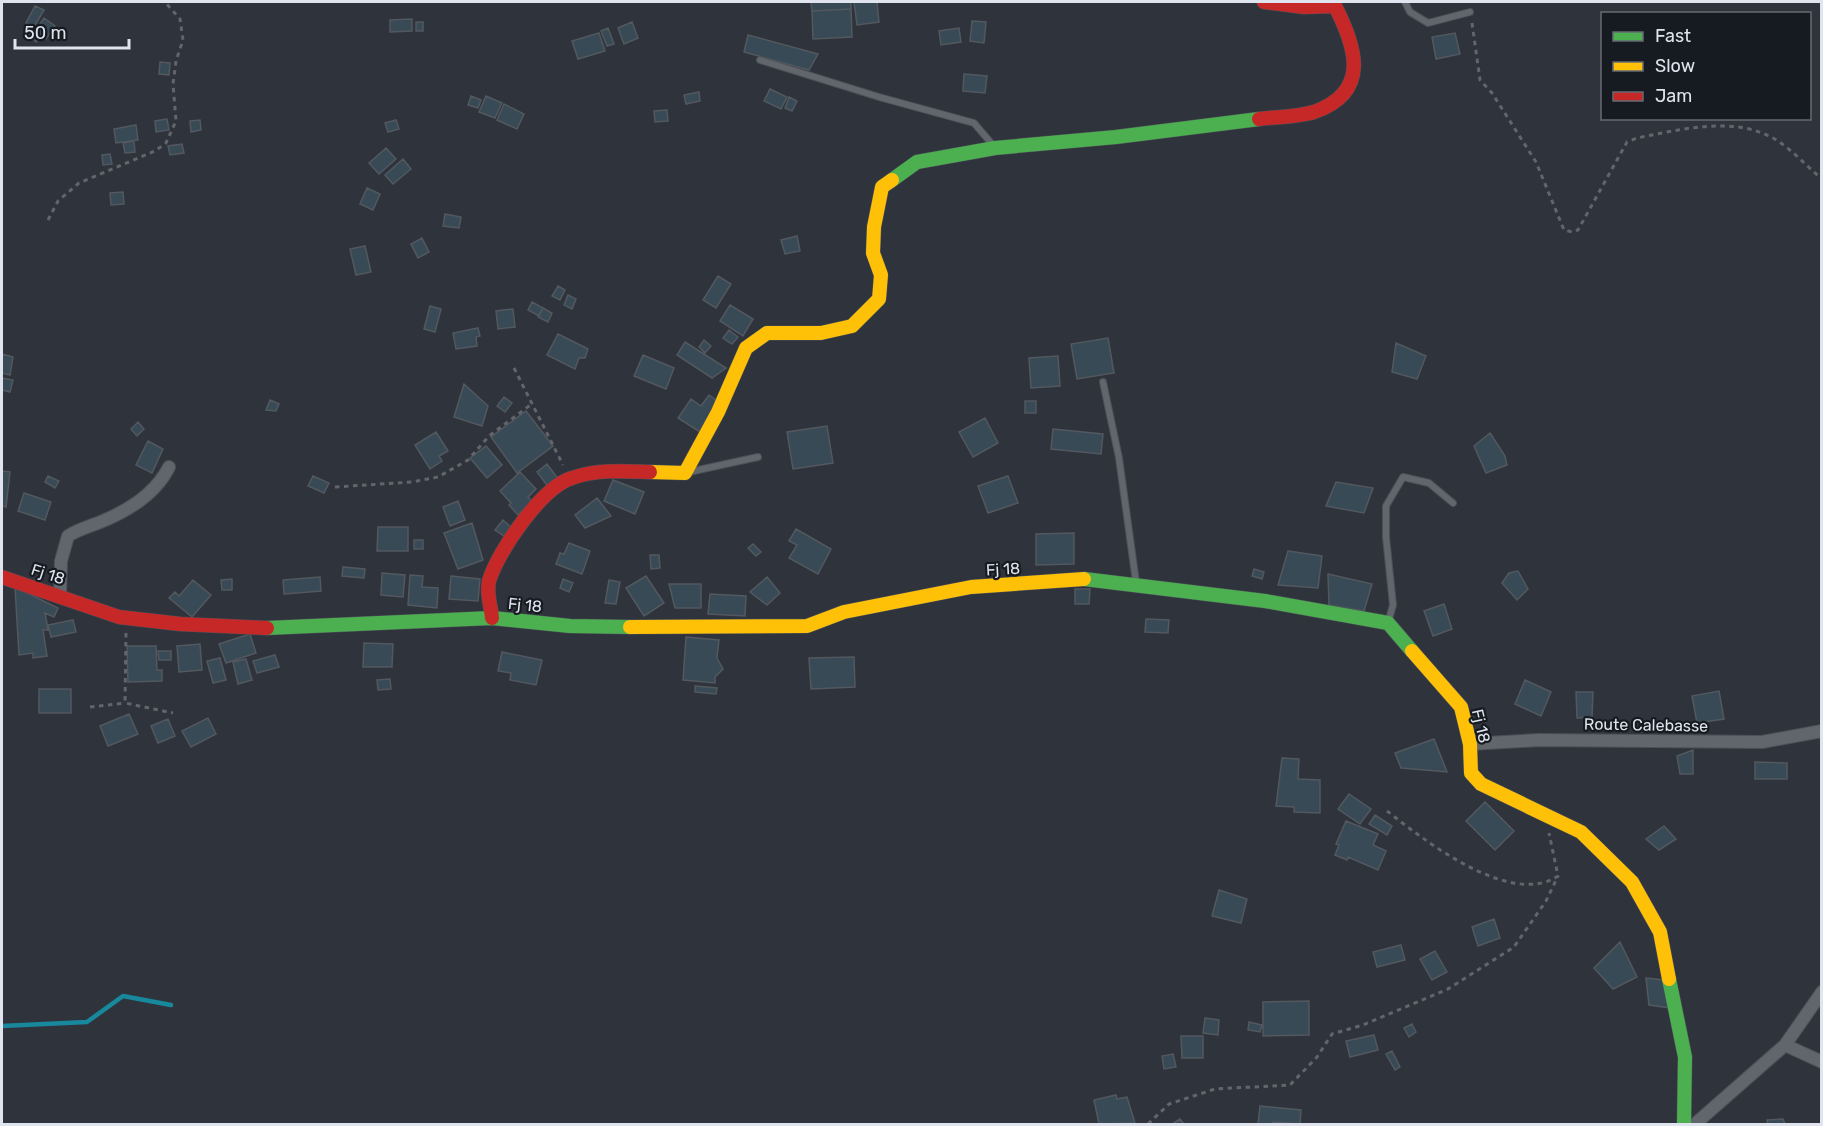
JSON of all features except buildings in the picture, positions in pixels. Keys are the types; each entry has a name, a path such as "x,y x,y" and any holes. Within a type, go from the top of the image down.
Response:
{"street":[{"path":"492,618 488,583 506,545 550,492 569,478 610,473 685,473 718,412 746,348 767,333 821,333 852,326 879,299 881,275 873,253 882,188 917,162 995,148 1216,125 1312,112 1330,105 1348,90 1355,75 1355,55 1349,32 1336,4 1304,7 1264,2"},
{"path":"60,595 61,561 68,536 124,510 147,496 163,480 170,467"},
{"name":"Fj 18","path":"2,577 126,619 262,628 492,618 570,626 719,628 807,626 844,612 971,587 1087,579 1265,601 1388,623 1461,707 1470,744 1472,773 1481,784 1581,832 1632,882 1660,932 1685,1057 1684,1125"},
{"name":"Route Calebasse","path":"1470,744 1539,740 1762,742 1821,732"},
{"path":"1695,1125 1785,1045 1821,992"},
{"path":"1785,1045 1821,1062"}],"lane":[{"path":"1405,2 1410,12 1428,23 1470,12"},
{"path":"760,60 879,98 974,123 995,148"},
{"path":"1103,382 1119,458 1136,585"},
{"path":"685,473 758,457"},
{"path":"1388,623 1394,605 1386,537 1386,506 1403,477 1429,483 1453,502"}],"path":[{"path":"48,220 58,201 79,183 155,151 166,143 176,120 173,84 176,61 183,40 180,20 165,2"},
{"path":"1470,12 1480,80 1492,93 1536,162 1564,230 1572,232 1578,230 1627,142 1637,138 1703,126 1735,128 1768,136 1821,179"},
{"path":"514,368 569,478"},
{"path":"335,487 412,482 438,477 468,460 489,436 533,403"},
{"path":"125,703 126,619"},
{"path":"90,707 125,703 173,713"},
{"path":"1387,812 1432,846 1485,875 1521,883 1548,884 1558,876"},
{"path":"1148,1125 1169,1104 1215,1089 1290,1085 1317,1057 1332,1034 1363,1025 1448,989 1514,947 1546,901 1558,876 1546,815"}],"waterway":[{"path":"2,1026 87,1022 123,996 171,1005"}],"traffic: fast":[{"path":"892,180 917,162 995,148 1116,137 1259,119"},
{"path":"1084,579 1265,601 1388,623 1412,651"},
{"path":"267,628 492,618 570,626 630,627"},
{"path":"1669,979 1685,1057 1684,1124"}],"traffic: slow":[{"path":"650,472 685,473 718,412 746,348 767,333 821,333 852,326 879,299 881,275 873,253 874,227 882,187 892,180"},
{"path":"630,627 807,626 844,612 971,587 1084,579"},
{"path":"1412,651 1461,707 1470,744 1471,773 1481,784 1581,832 1632,882 1660,932 1669,979"}],"traffic: jam":[{"path":"1259,119 1307,114 1332,103 1344,93 1351,80 1354,67 1349,37 1335,6 1304,7 1264,2"},
{"path":"492,618 488,586 494,568 511,538 548,494 572,478 591,473 650,472"},
{"path":"2,577 119,617 180,624 267,628"}]}
